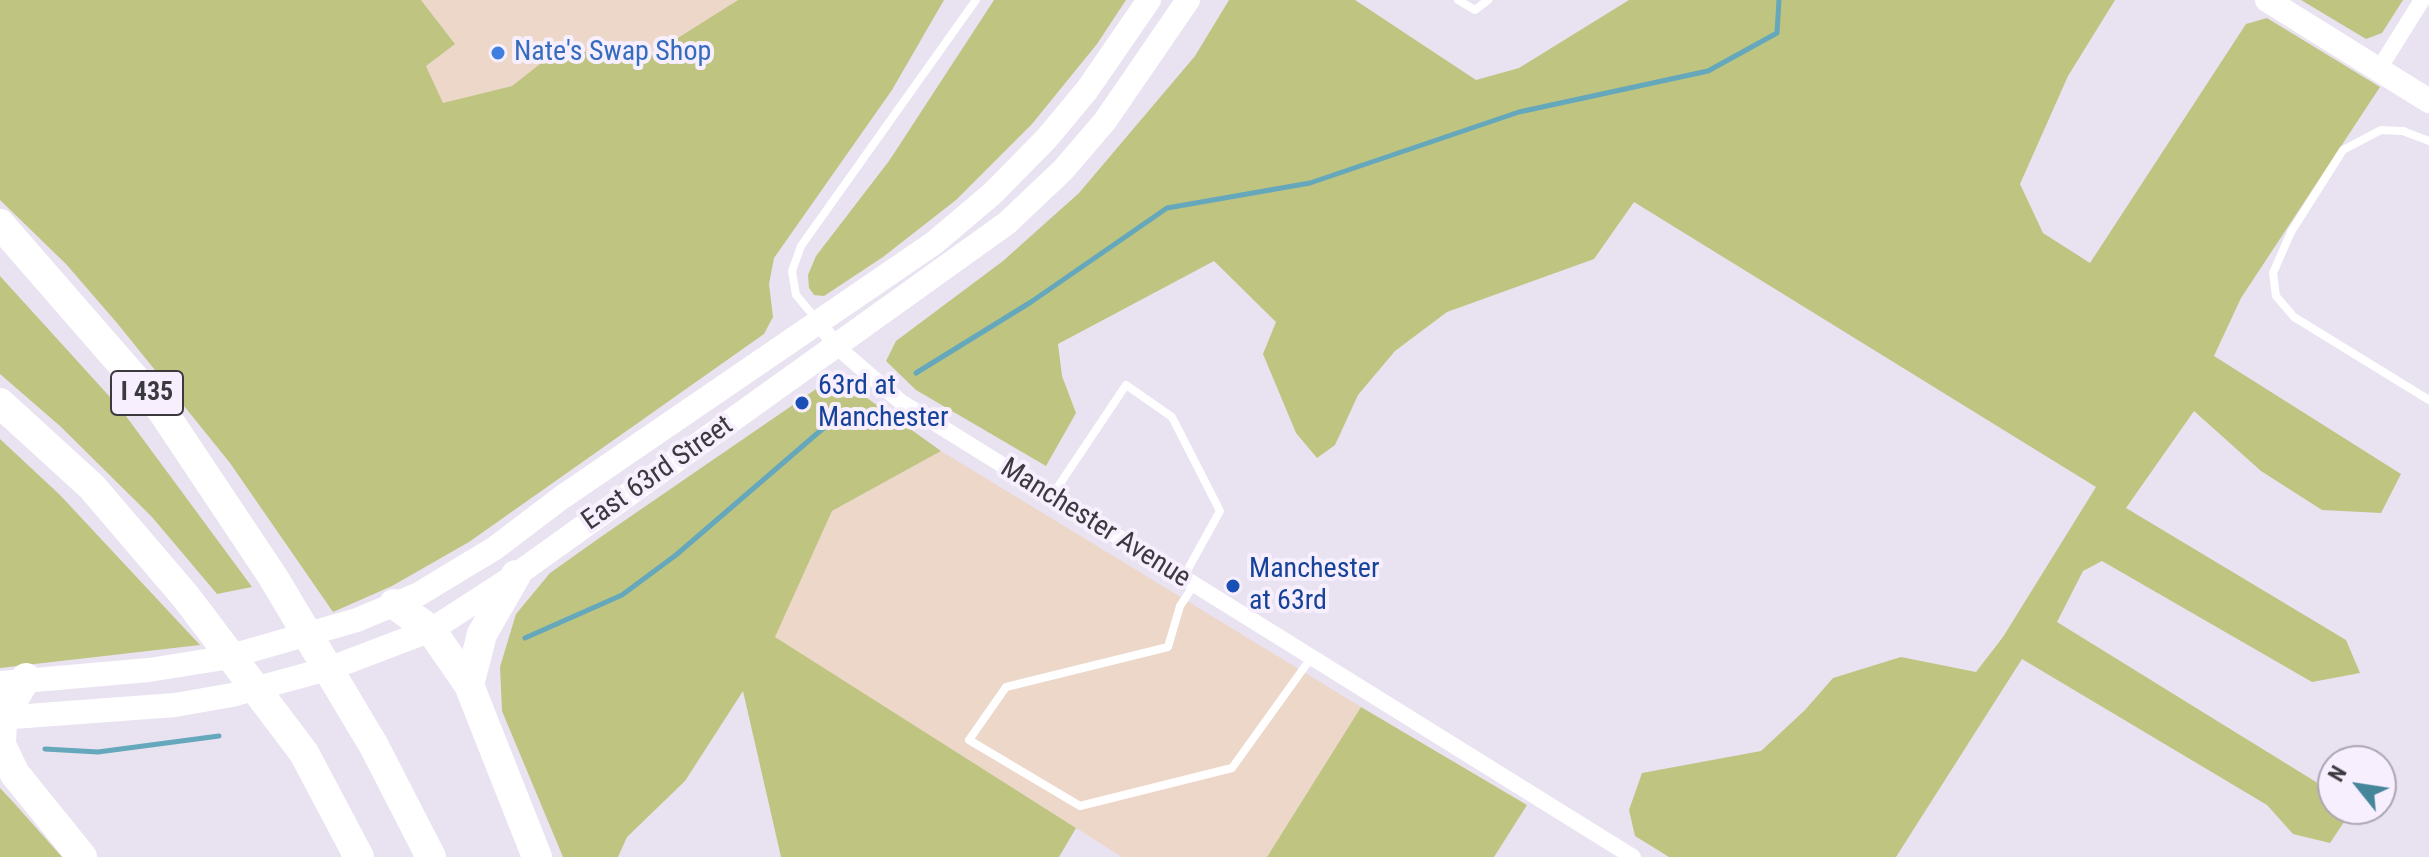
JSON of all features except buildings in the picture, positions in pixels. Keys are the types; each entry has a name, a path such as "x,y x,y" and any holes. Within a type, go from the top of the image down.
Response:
{"highway":[{"name":"I 435","path":"0,224 161,409 273,577 374,746 431,857"},
{"path":"0,403 92,487 186,597 304,753 359,857"},
{"path":"469,685 482,634 516,575"},
{"path":"394,604 431,630 469,685 537,857"},
{"path":"13,681 1,718 1,745 15,774 82,857"}],"main road":[{"name":"East 63rd Street","path":"13,681 149,670 224,658 310,635 394,604 495,548 561,498 934,243 993,193 1087,90 1149,0"},
{"name":"East 63rd Street","path":"1,718 175,705 232,695 331,668 431,630 516,575 1007,223 1063,170 1105,121 1188,0"},
{"path":"2267,0 2429,101"}],"street":[{"path":"2379,69 2422,0"},
{"name":"Manchester Avenue","path":"818,322 837,347 901,402 1633,857"}],"lane":[{"path":"818,322 796,295 792,271 801,246 976,0"},
{"path":"1458,0 1475,10 1488,0"},
{"path":"2429,141 2403,131 2381,130 2343,150 2291,232 2273,273 2276,296 2294,317 2429,400"},
{"path":"1051,497 1126,385 1172,417 1220,511 1188,582 1168,647 1006,687 969,740 1080,806 1232,768 1311,658"}],"shaded area":[{"name":"Nate's Swap Shop","path":"421,0 738,0 646,58 559,49 512,86 443,104 426,66 454,43"},
{"path":"941,451 1361,707 1267,857 1122,857 774,637 832,511"}],"green space":[{"path":"0,0 421,0 455,44 426,66 443,103 512,86 559,49 646,58 738,0 944,0 892,90 774,258 769,284 773,317 764,334 469,542 392,586 333,612 230,463 117,323 66,264 0,200"},
{"path":"994,0 1126,0 1097,44 1032,124 956,200 883,257 824,296 814,295 809,288 808,275 816,256 889,161"},
{"path":"1229,0 1355,0 1476,80 1519,68 1629,0 2115,0 2068,76 2020,184 2043,233 2090,263 2246,24 2267,18 2380,87 2241,298 2214,356 2401,474 2381,513 2322,510 2261,471 2194,411 2126,508 2346,640 2360,673 2312,682 2102,561 2083,571 2057,622 2316,782 2317,825 2342,825 2330,843 2293,834 2267,805 2022,659 1896,857 1669,857 1635,836 1629,810 1642,773 1761,751 1805,710 1833,678 1901,657 1976,672 2003,637 2096,487 1634,202 1594,259 1447,312 1395,351 1358,395 1335,445 1317,458 1296,433 1263,354 1276,322 1214,261 1058,344 1062,376 1076,413 1046,466 916,390 886,361 896,341 1003,261 1079,193 1195,56"},
{"path":"2301,0 2403,0 2382,33 2366,39"},
{"path":"0,276 120,408 252,587 217,594 152,517 60,426 0,374"},
{"path":"846,383 941,451 832,511 775,637 1076,828 1059,857 781,857 743,691 685,781 627,837 618,857 563,857 502,711 500,667 516,614 550,573 605,534 819,387"},
{"path":"0,439 60,495 200,645 0,668"},
{"path":"1361,707 1527,805 1494,857 1267,857"},
{"path":"0,788 14,803 62,857 0,857"}],"waterway":[{"path":"916,373 1031,302 1167,208 1310,183 1519,112 1708,71 1777,33 1779,0"},
{"path":"525,638 622,595 676,555 834,419"},
{"path":"45,749 98,752 219,736"}],"place":[{"name":"Nate's Swap Shop","path":"498,53"},
{"name":"63rd at Manchester","path":"802,403"},
{"name":"Manchester at 63rd","path":"1233,586"}]}
